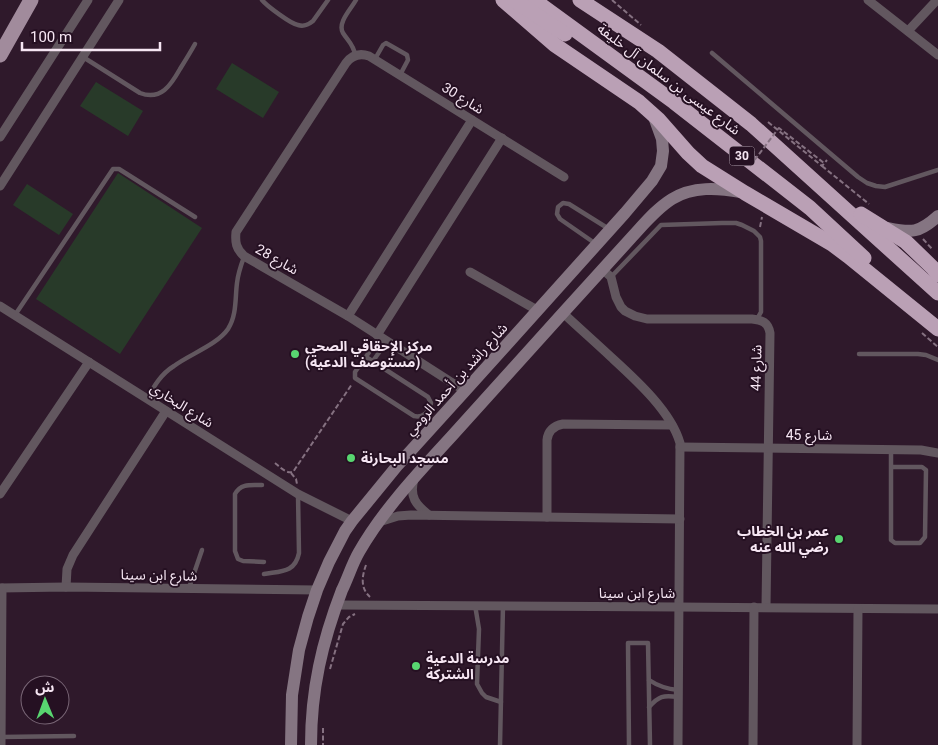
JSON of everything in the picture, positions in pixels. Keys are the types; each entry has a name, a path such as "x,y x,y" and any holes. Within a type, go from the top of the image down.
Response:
{"highway":[{"path":"503,0 555,45 652,112 702,166 832,244 938,328"},
{"path":"514,0 599,57 674,102"},
{"name":"شارع عيسى بن سلمان آل خليفة","path":"534,0 674,102 810,208 938,328"},
{"name":"شارع عيسى بن سلمان آل خليفة","path":"580,0 658,51 751,124 938,293"},
{"path":"597,0 658,51"},
{"path":"839,203 906,242 938,274"}],"main road":[{"path":"0,55 31,0"}],"street":[{"path":"0,137 88,0"},
{"path":"0,186 119,0"},
{"path":"868,0 938,55"},
{"path":"908,31 937,1"},
{"name":"شارع 30","path":"355,55 366,55 374,59 564,177"},
{"name":"شارع 28","path":"355,55 346,63 239,226 236,232 236,244 240,253 244,256 348,316 466,391"},
{"name":"شارع راشد بن أحمد الرومي","path":"291,745 292,695 304,632 317,590 329,562 352,521 397,466 625,213 652,180 660,166 662,139 652,112"},
{"path":"348,316 472,120"},
{"path":"381,337 502,138"},
{"path":"311,745 312,712 325,639 336,605 359,553 379,522 437,452 563,313 607,273 644,224 664,205 686,192 694,190 729,190 745,193"},
{"path":"625,213 634,211 641,216 644,224"},
{"path":"883,227 905,232 926,226 938,216"},
{"path":"470,272 537,310"},
{"path":"607,273 619,303 625,311 635,316 647,319 757,319"},
{"name":"شارع البخاري","path":"2,310 15,316 298,494 352,521"},
{"path":"563,313 646,391 660,407 678,437 680,447 678,745"},
{"name":"شارع 44","path":"757,319 766,322 770,333 766,608"},
{"path":"526,323 526,331 530,338 538,341"},
{"path":"506,346 514,346 520,350 522,358"},
{"path":"0,494 89,362"},
{"path":"66,587 67,569 73,555 166,411"},
{"path":"440,419 442,427 447,432 455,432"},
{"path":"547,517 546,440 552,428 563,424 672,425"},
{"path":"421,440 428,441 437,452"},
{"name":"شارع 45","path":"680,447 891,449 938,452"},
{"path":"414,479 412,490 414,498 418,506 429,515"},
{"path":"379,522 405,515 680,519"},
{"path":"1,588 1,741"},
{"name":"شارع ابن سينا","path":"1,588 317,590"},
{"name":"شارع ابن سينا","path":"336,605 678,606 938,610"},
{"path":"753,745 754,607"},
{"path":"857,745 858,609"}],"lane":[{"path":"262,0 295,25 303,26 313,21 328,0"},
{"path":"355,55 352,44 343,33 341,27 356,0"},
{"path":"82,57 140,93 153,95 168,88 195,44"},
{"path":"374,59 385,44 407,55 408,60 400,75"},
{"path":"712,53 867,183 885,187 938,170"},
{"path":"15,316 113,169 119,169 195,217"},
{"path":"597,244 560,219 556,214 558,207 563,203 569,204 610,229"},
{"path":"607,273 661,225 729,222 742,225 760,237 761,312 757,319"},
{"path":"147,399 158,380 174,365 215,341 228,329 234,313 237,282 244,256"},
{"path":"366,357 430,398 430,406 426,414 419,417 414,416 356,378 355,372 366,357 381,337"},
{"path":"373,361 381,337"},
{"path":"860,354 918,354 938,360"},
{"path":"891,449 891,467 891,540 895,543 920,543 925,537 926,470 922,466 891,467"},
{"path":"262,484 243,486 235,494 235,551 238,559 243,561 264,562"},
{"path":"264,574 285,571 296,561 299,553 298,494"},
{"path":"189,589 202,550"},
{"path":"475,605 479,629 477,684 486,697 501,702"},
{"path":"500,745 504,606"},
{"path":"629,745 628,643 648,643 650,745"},
{"path":"649,680 678,694"},
{"path":"650,707 657,699 678,694"},
{"path":"1,741 74,736"}],"path":[{"path":"750,166 779,128 824,163"},
{"path":"822,166 871,206"},
{"path":"760,237 761,221 764,214"},
{"path":"915,230 933,250"},
{"path":"275,463 287,472 293,472 356,378"},
{"path":"367,560 362,585 366,594 375,599"},
{"path":"330,671 343,624 349,617 358,613"},
{"path":"323,728 323,745"}],"green space":[{"path":"232,63 279,92 263,118 216,89"},
{"path":"96,82 143,111 128,136 80,106"},
{"path":"118,173 202,228 120,354 36,299"},
{"path":"27,184 73,214 59,235 13,205"}],"place":[{"name":"مركز الإحقاقي الصحي (مستوصف الدعية)","path":"295,354"},
{"name":"مسجد البحارنة","path":"351,458"},
{"name":"عمر بن الخطاب رضي الله عنه","path":"839,539"},
{"name":"مدرسة الدعية الشتركة","path":"416,666"}]}
